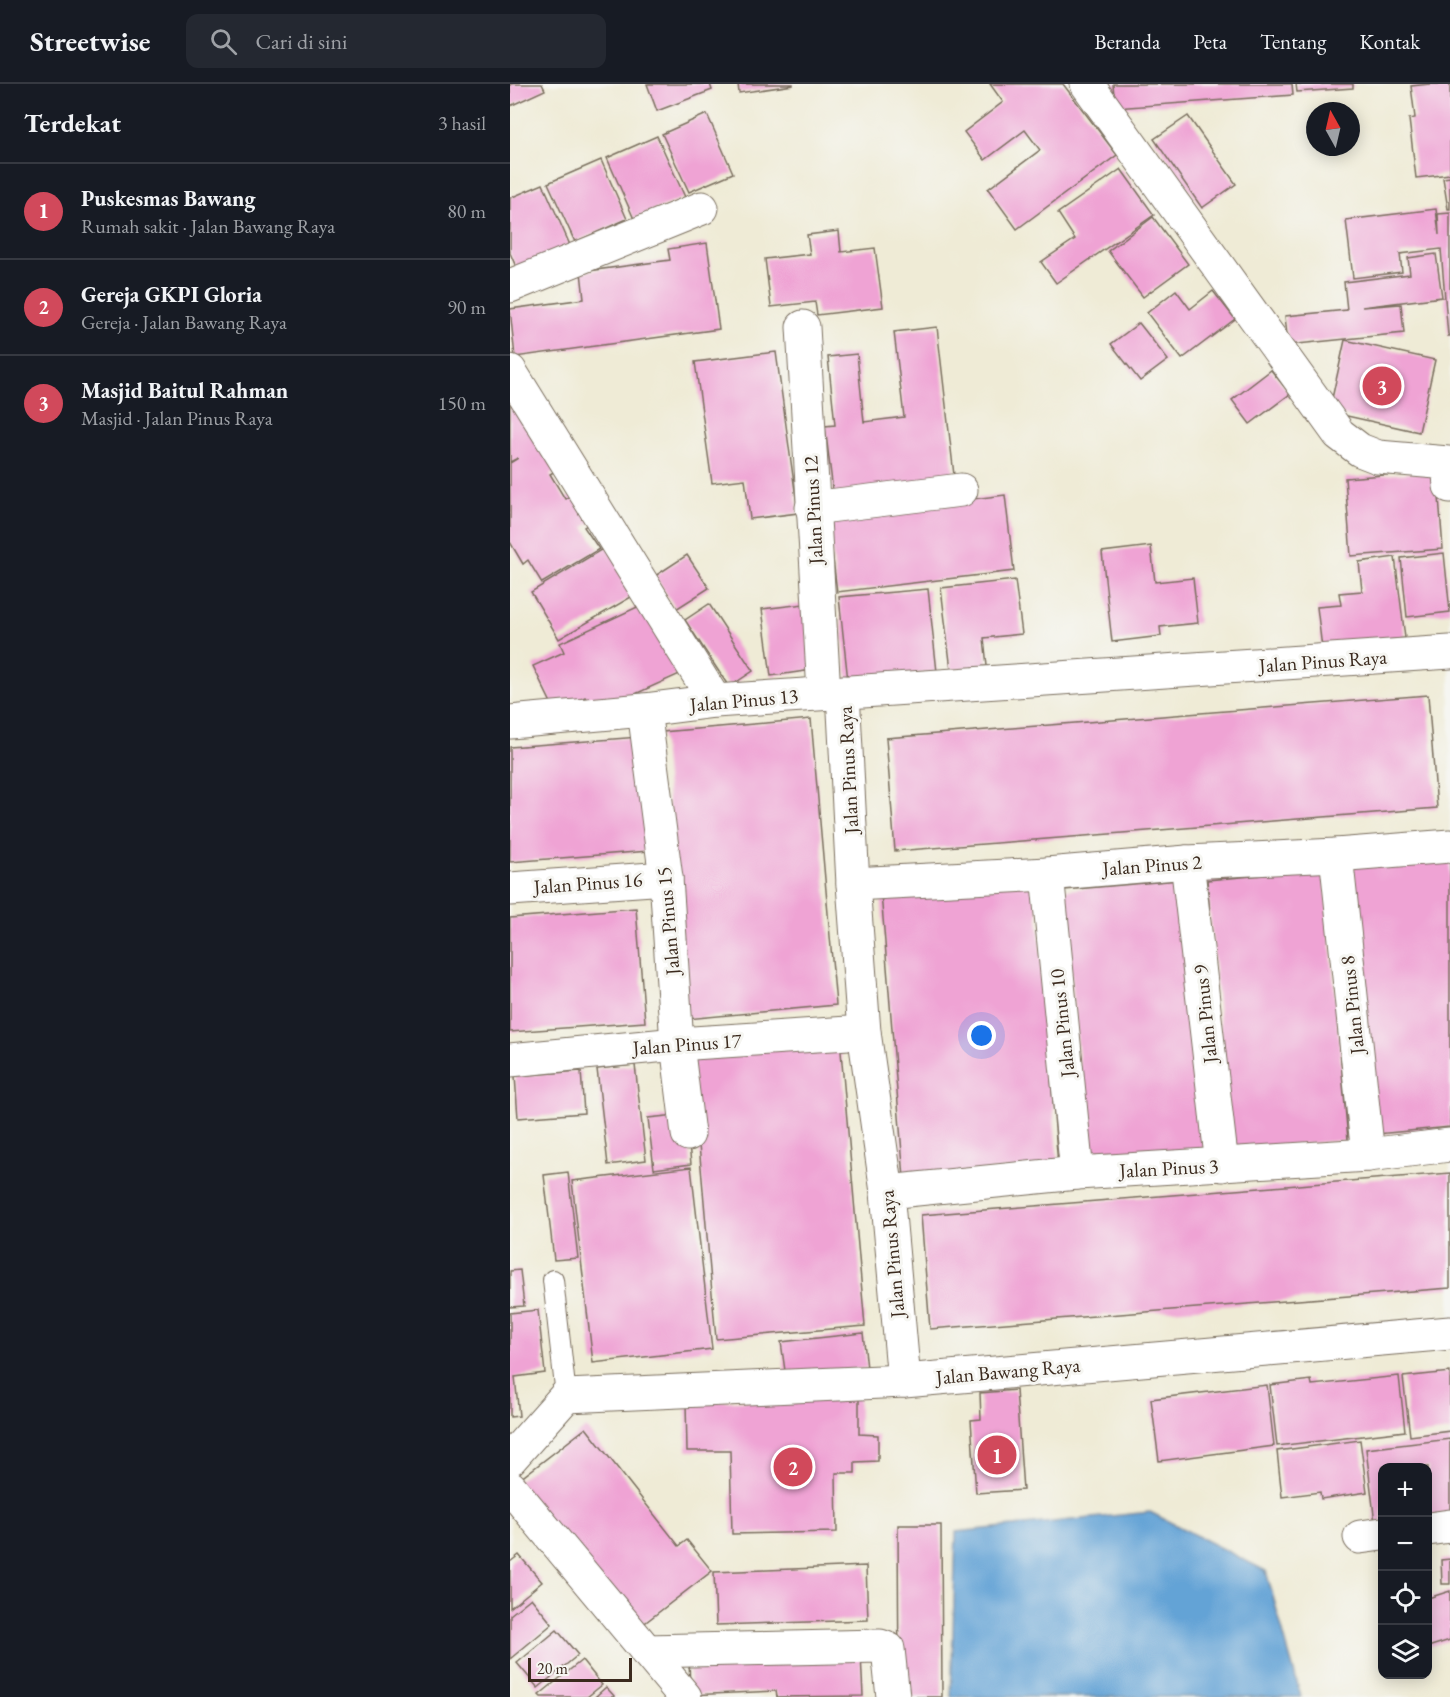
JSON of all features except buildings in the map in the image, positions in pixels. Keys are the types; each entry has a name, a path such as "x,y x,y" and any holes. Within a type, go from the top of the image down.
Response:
{"street":[{"path":"1088,84 1339,434 1360,450 1378,457 1449,470"},
{"path":"510,286 702,208"},
{"name":"Jalan Pinus 12","path":"803,327 812,508 834,693"},
{"path":"510,370 716,701"},
{"path":"812,508 961,490"},
{"name":"Jalan Pinus Raya","path":"904,1381 887,1192 864,1032 854,884 834,693 1450,652"},
{"name":"Jalan Pinus 13","path":"510,722 716,701 834,693"},
{"name":"Jalan Pinus 15","path":"644,710 666,878 677,1044 688,1134"},
{"name":"Jalan Pinus 2","path":"854,884 1047,874 1187,862 1336,855 1450,846"},
{"name":"Jalan Pinus 8","path":"1336,855 1368,1155"},
{"name":"Jalan Pinus 9","path":"1187,862 1222,1165"},
{"name":"Jalan Pinus 10","path":"1047,874 1077,1173"},
{"name":"Jalan Pinus 16","path":"510,889 666,878"},
{"name":"Jalan Pinus 17","path":"510,1060 677,1044 864,1032"},
{"name":"Jalan Pinus 3","path":"887,1192 1077,1173 1368,1155 1450,1145"},
{"name":"Jalan Bawang Raya","path":"566,1396 904,1381 1450,1333"},
{"path":"510,1459 566,1396"},
{"path":"510,1487 685,1697"},
{"path":"1432,1528 1450,1526"},
{"path":"646,1651 880,1646 888,1649 893,1697"}],"lane":[{"path":"552,1280 566,1396"}],"water":[{"path":"1150,1512 1266,1571 1301,1697 951,1697 956,1532"}],"place":[{"name":"Masjid Baitul Rahman","path":"1382,386"},
{"name":"Puskesmas Bawang","path":"997,1455"},
{"name":"Gereja GKPI Gloria","path":"793,1467"}]}
